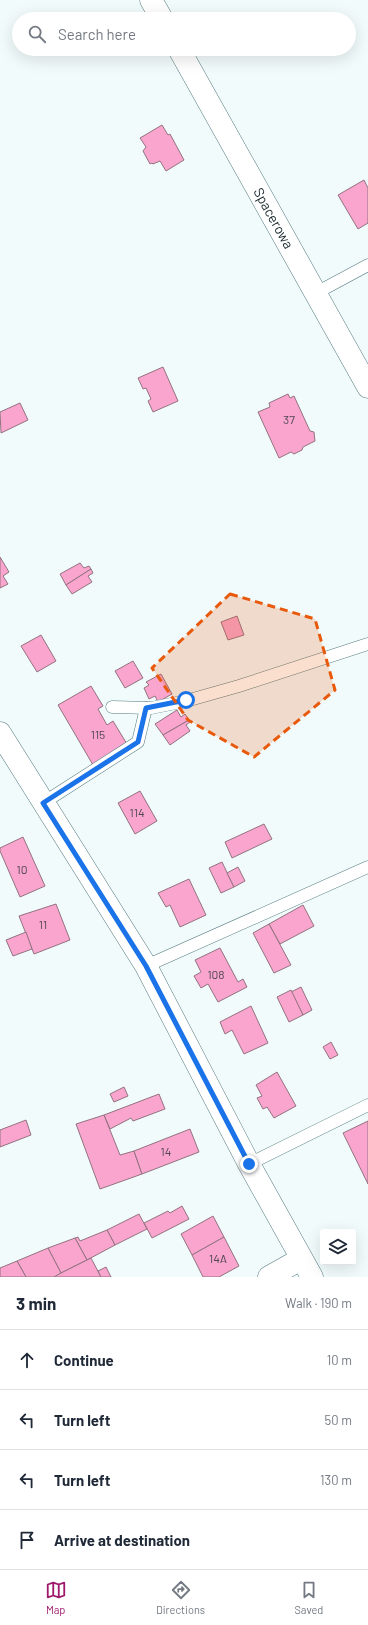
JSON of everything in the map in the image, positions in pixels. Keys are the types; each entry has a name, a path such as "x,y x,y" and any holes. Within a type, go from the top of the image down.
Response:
{"main road":[{"path":"151,0 158,12"},
{"name":"Spacerowa","path":"183,56 368,387"},
{"path":"0,733 146,966 249,1164 306,1268 269,1277"}],"lane":[{"path":"316,293 368,265"},
{"path":"112,707 146,708 186,700 239,686 368,644"},
{"path":"43,803 138,742 146,708"},
{"path":"146,966 368,867"},
{"path":"249,1164 368,1105"}],"highlighted area":[{"path":"230,594 315,619 335,690 254,757 188,720 152,668"}],"building":[{"path":"162,125 168,135 170,134 184,160 166,171 160,161 150,164 143,151 146,147 140,138"},
{"path":"364,180 368,188 368,223 358,229 338,195"},
{"path":"163,367 178,401 153,412 148,401 151,399 146,388 143,389 138,378"},
{"path":"288,394 290,398 294,396 310,431 314,432 315,441 303,447 302,450 294,454 291,452 279,458 258,412 270,407 269,403"},
{"path":"20,403 28,420 1,433 0,412"},
{"path":"0,557 9,572 3,576 8,584 0,588"},
{"path":"80,563 84,568 89,566 91,569 66,585 60,574"},
{"path":"91,569 93,573 88,576 92,582 72,594 66,585"},
{"path":"237,616 244,635 228,640 221,622"},
{"path":"41,635 56,661 37,672 21,646"},
{"path":"133,661 143,678 125,688 115,671"},
{"path":"161,674 172,694 158,702 155,696 149,699 144,688 149,685 146,682"},
{"path":"91,686 103,706 98,709 107,725 113,721 127,744 93,765 58,705"},
{"path":"177,710 181,717 185,714 189,720 163,735 155,724"},
{"path":"189,720 190,722 186,725 190,731 170,745 163,735"},
{"path":"140,791 157,821 135,834 118,803"},
{"path":"264,824 272,839 232,858 225,842"},
{"path":"23,837 45,886 20,897 0,848"},
{"path":"222,862 234,887 221,893 209,868"},
{"path":"238,867 245,881 234,887 227,873"},
{"path":"189,879 206,915 180,927 170,905 166,907 158,893"},
{"path":"56,904 70,940 34,954 19,916"},
{"path":"303,905 314,926 280,944 269,924"},
{"path":"269,924 291,965 274,973 253,933"},
{"path":"26,932 32,949 13,956 6,940"},
{"path":"220,948 238,982 243,979 247,987 218,1002 208,984 201,988 194,976 201,972 195,960"},
{"path":"301,987 312,1010 303,1015 291,992"},
{"path":"291,990 303,1015 289,1022 277,997"},
{"path":"251,1006 268,1043 244,1054 232,1030 225,1034 220,1022"},
{"path":"331,1042 338,1055 330,1059 323,1047"},
{"path":"277,1072 296,1106 274,1118 267,1107 263,1109 257,1098 262,1096 256,1085"},
{"path":"124,1087 128,1096 114,1102 110,1094"},
{"path":"159,1094 165,1109 133,1121 131,1118 110,1129 104,1115"},
{"path":"104,1115 120,1155 134,1151 142,1174 100,1189 76,1124"},
{"path":"26,1120 31,1135 0,1147 0,1130"},
{"path":"368,1121 368,1184 343,1133"},
{"path":"190,1129 199,1152 142,1174 134,1151"},
{"path":"182,1206 189,1219 152,1238 144,1223 168,1211 170,1213"},
{"path":"139,1214 147,1229 115,1245 107,1230"},
{"path":"213,1216 224,1237 192,1255 181,1234"},
{"path":"107,1230 115,1245 87,1260 75,1238 78,1237 80,1241"},
{"path":"224,1237 239,1266 219,1277 203,1277 192,1255"},
{"path":"75,1238 87,1260 61,1273 48,1248"},
{"path":"48,1248 61,1273 55,1277 26,1277 17,1261"},
{"path":"91,1258 101,1277 54,1277 61,1273"},
{"path":"17,1261 26,1277 0,1277 0,1268"},
{"path":"106,1267 111,1277 101,1277 98,1271"}],"route":[{"path":"186,700 146,708 138,742 43,803 146,966 249,1164"}]}
